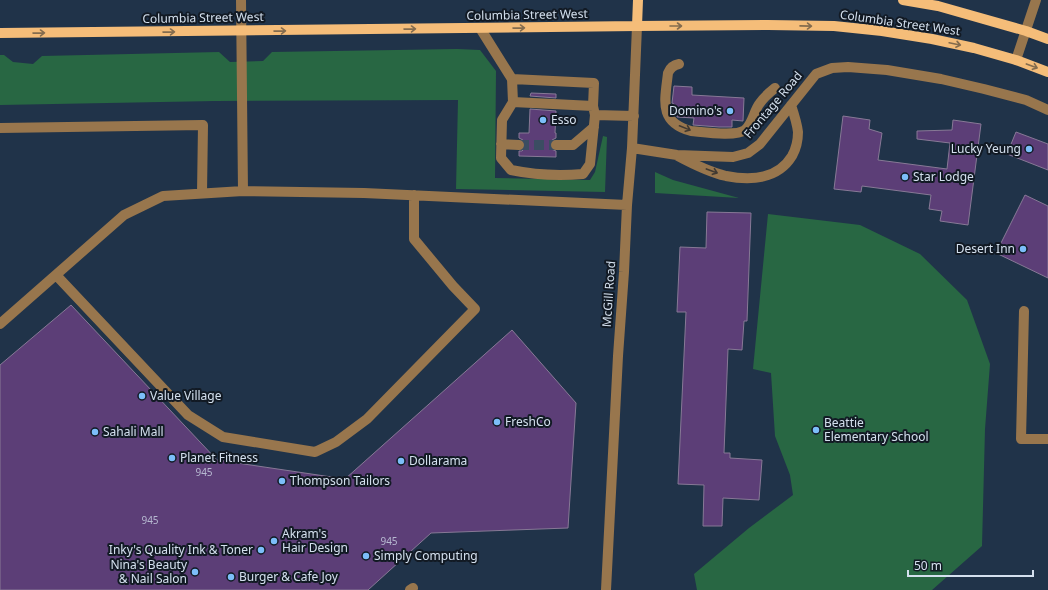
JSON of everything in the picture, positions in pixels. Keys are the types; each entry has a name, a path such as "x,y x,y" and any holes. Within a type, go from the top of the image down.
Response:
{"main road":[{"name":"McGill Road","path":"637,26 638,0"},
{"name":"Columbia Street West","path":"903,0 938,6 1026,31 1048,39"},
{"name":"Columbia Street West","path":"0,33 637,26 834,26 882,31 932,39 974,48 1016,60 1048,72"}],"street":[{"path":"241,0 243,191"},
{"path":"1016,60 1036,0"},
{"name":"McGill Road","path":"606,590 618,356 634,116 637,26"},
{"path":"480,28 512,79 513,102 502,120 501,158 511,170 531,174 566,176 583,174 590,164 594,127 594,83 512,79"},
{"path":"679,64 673,65 668,73 666,109 667,115 671,121 690,131 731,134 745,130 749,126 759,103 775,88"},
{"name":"Frontage Road","path":"632,148 677,154 733,158 748,153 760,144 816,74 832,68 848,67 887,70 941,79 1026,100 1048,110"},
{"path":"513,102 594,110 634,116"},
{"path":"677,154 692,163 726,176 747,178 761,177 774,173 781,169 790,159 796,146 798,131 791,105"},
{"path":"0,128 203,125 202,193"},
{"path":"556,145 573,145 594,127"},
{"path":"501,144 519,145"},
{"path":"0,323 124,215 163,196 243,191 414,195 627,204"},
{"path":"56,275 188,415 223,437 315,452 336,442 367,419 475,309 453,286 414,239 414,195"},
{"path":"1024,312 1021,439 1048,440"}],"green space":[{"path":"457,49 480,50 496,71 495,178 590,180 595,172 603,136 607,137 605,192 456,189 458,100 215,101 0,105 0,55 4,55 13,62 33,64 42,56 219,52 230,62 263,61 272,52"},
{"path":"655,172 673,180 739,198 655,193"},
{"name":"Beattie Elementary School","path":"768,214 860,225 920,254 967,300 990,364 985,429 982,546 932,590 697,590 694,574 749,528 793,495 790,475 775,436 771,373 753,369"}],"building":[{"path":"674,86 692,87 692,95 744,98 743,121 732,120 732,127 719,127 693,125 694,118 677,117 678,111 674,111 674,104 672,103"},
{"path":"531,93 556,94 556,98 530,96"},
{"path":"530,109 556,111 556,138 552,140 550,145 551,149 556,151 556,157 519,156 519,151 524,149 525,145 523,140 519,138 519,133 529,133"},
{"name":"Star Lodge","path":"843,116 870,120 869,129 882,133 878,160 947,169 950,143 917,139 917,131 952,130 953,120 981,124 968,225 940,221 942,211 929,209 931,195 862,186 861,192 834,189"},
{"name":"Lucky Yeung","path":"1016,132 1048,144 1048,170 1007,154"},
{"path":"1025,195 1048,206 1048,278 996,253"},
{"path":"707,212 751,213 747,321 744,321 742,350 728,349 724,453 730,453 730,458 762,460 759,500 723,498 722,526 703,526 704,485 678,484 686,312 677,312 680,247 706,248"},
{"name":"Sahali Mall","path":"71,305 217,460 345,479 512,330 576,403 568,528 431,533 368,590 0,590 0,365"}],"tunnel":[{"path":"519,145 556,145"}],"place":[{"name":"Domino's","path":"730,111"},
{"name":"Esso","path":"543,120"},
{"name":"Lucky Yeung","path":"1029,149"},
{"name":"Star Lodge","path":"905,177"},
{"name":"Desert Inn","path":"1023,249"},
{"name":"Value Village","path":"142,396"},
{"name":"FreshCo","path":"497,422"},
{"name":"Beattie Elementary School","path":"816,430"},
{"name":"Sahali Mall","path":"95,432"},
{"name":"Planet Fitness","path":"172,458"},
{"name":"Dollarama","path":"401,461"},
{"name":"Thompson Tailors","path":"282,481"},
{"name":"Akram's Hair Design","path":"274,541"},
{"name":"Inky's Quality Ink & Toner","path":"261,550"},
{"name":"Simply Computing","path":"366,556"},
{"name":"Nina's Beauty & Nail Salon","path":"195,572"},
{"name":"Burger & Cafe Joy","path":"231,577"}]}
